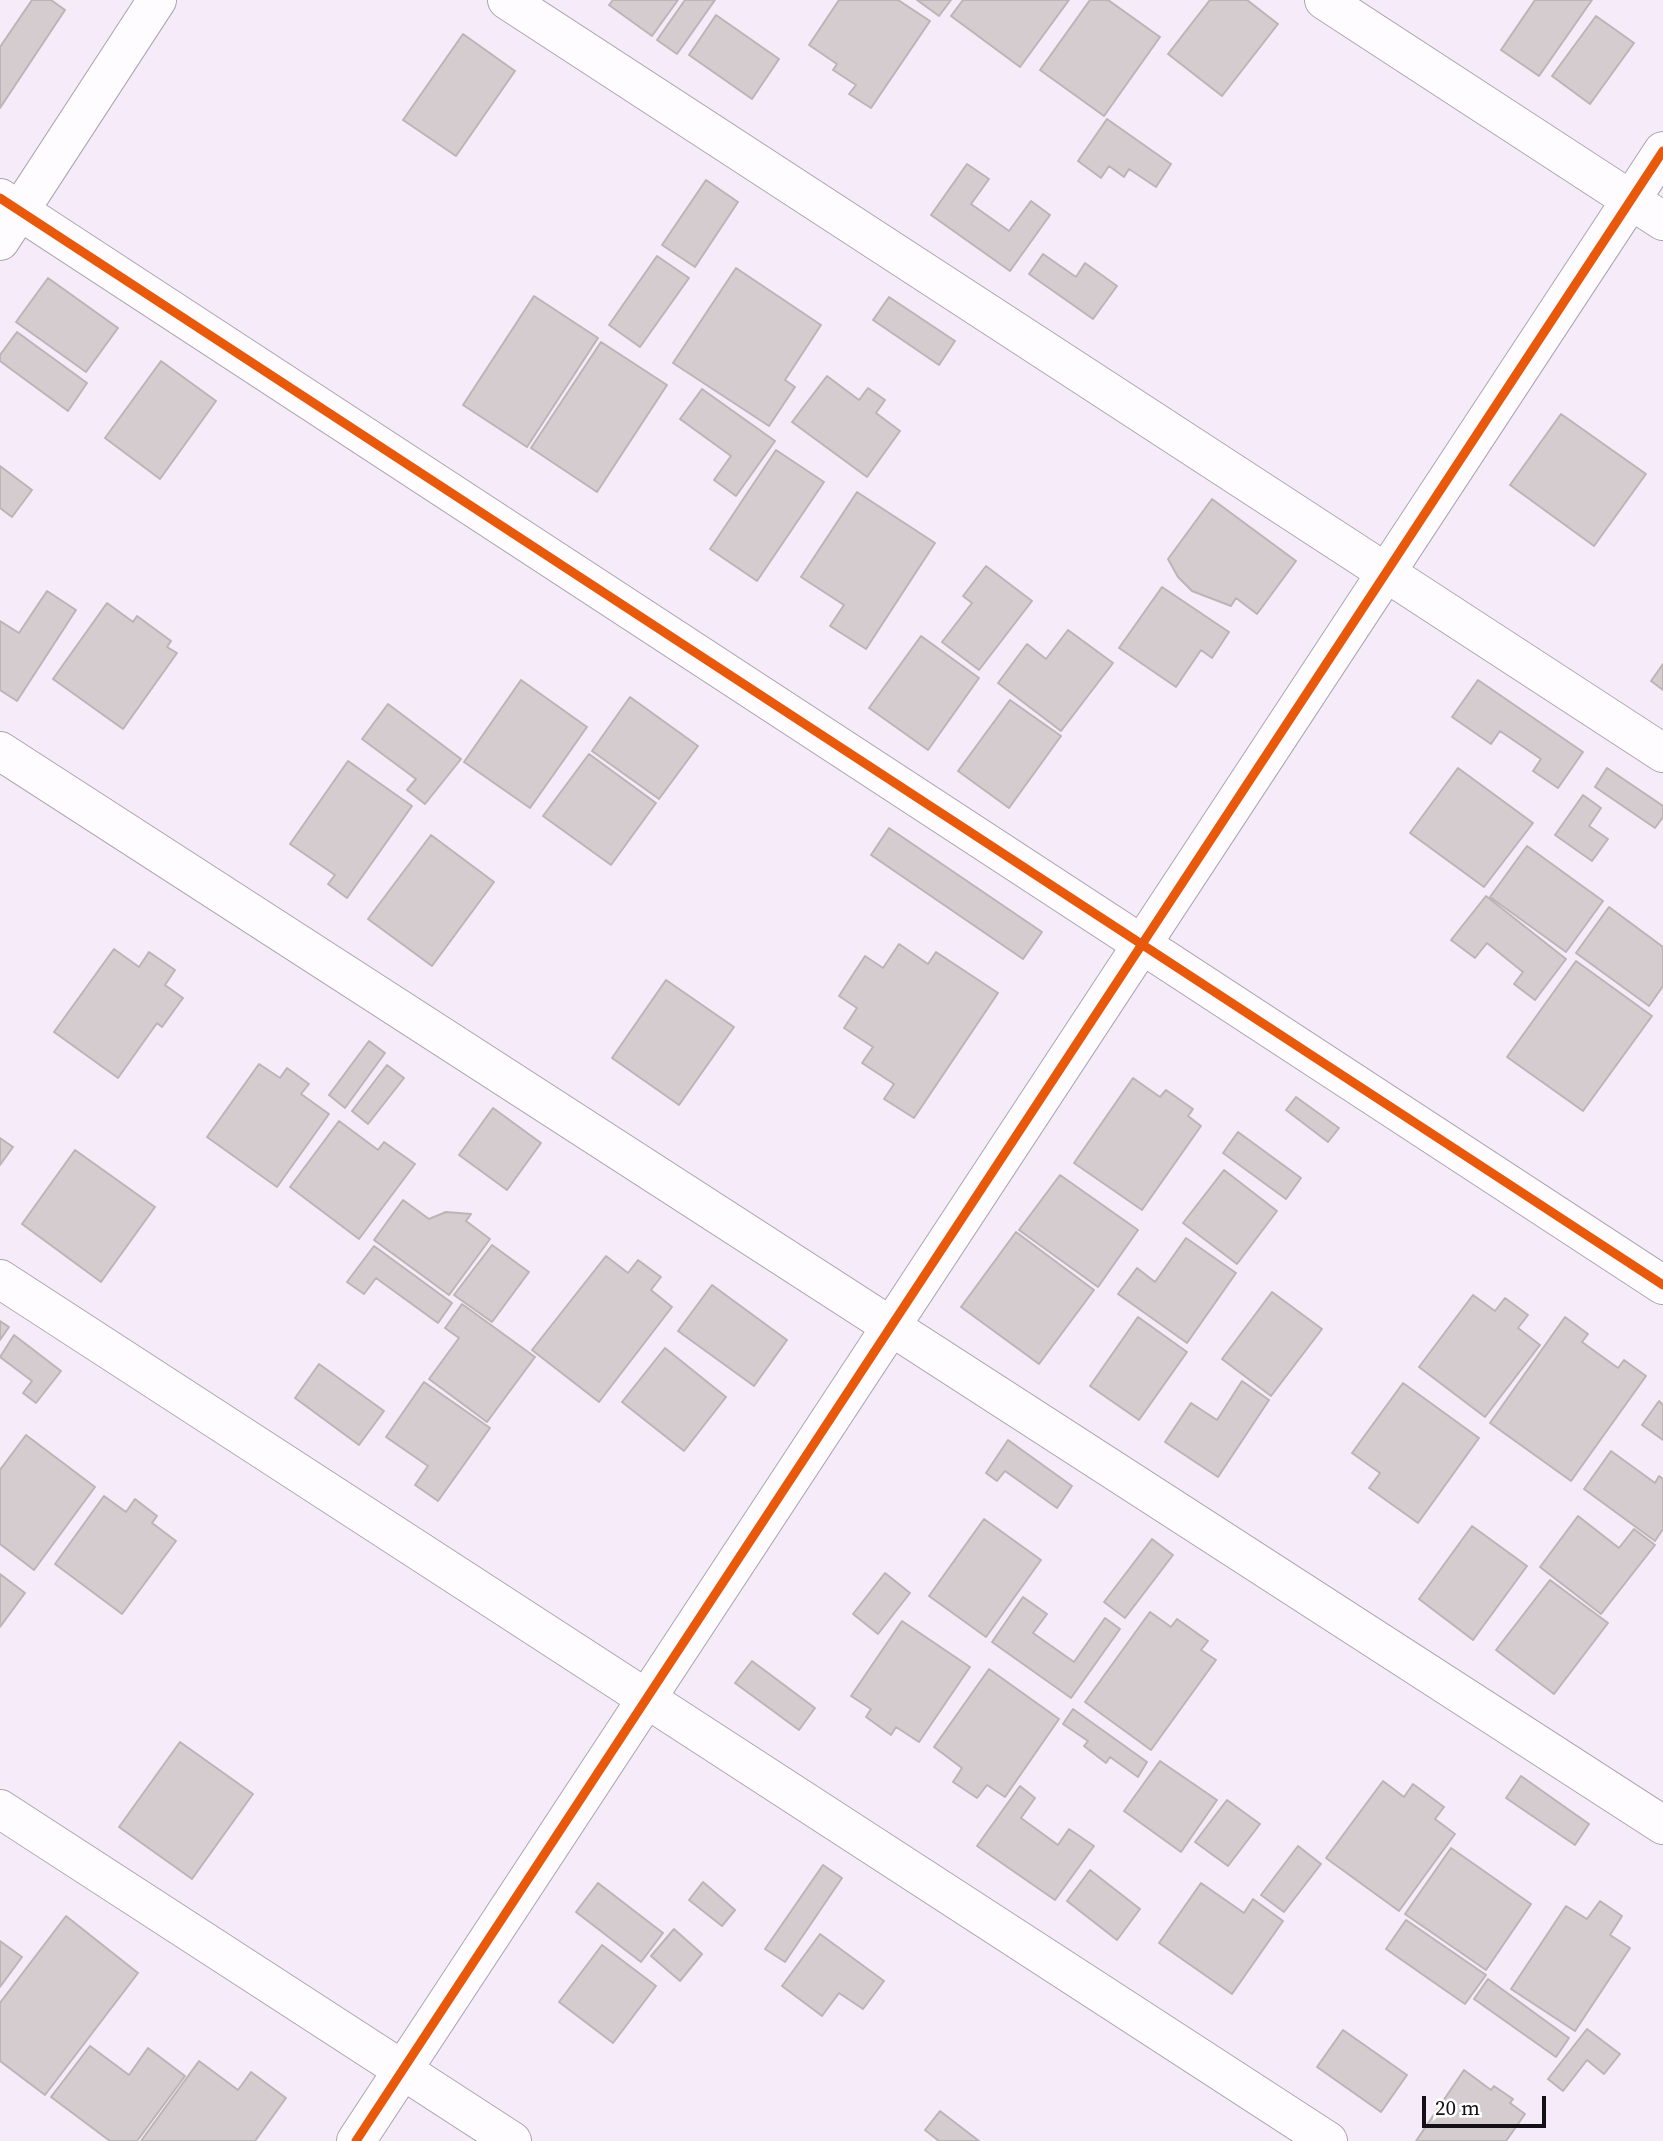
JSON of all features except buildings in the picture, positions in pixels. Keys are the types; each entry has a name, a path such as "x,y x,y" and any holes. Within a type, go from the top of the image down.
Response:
{"street":[{"path":"158,0 6,217 1142,944 1663,1285"},
{"path":"507,0 1663,753"},
{"path":"1324,0 1663,221"},
{"path":"356,2141 1663,151"},
{"path":"0,751 1663,1825"},
{"path":"0,1279 1328,2141"},
{"path":"0,1809 512,2141"}],"cycle path":[{"path":"356,2141 1663,151"},
{"path":"0,198 1663,1285"}]}
